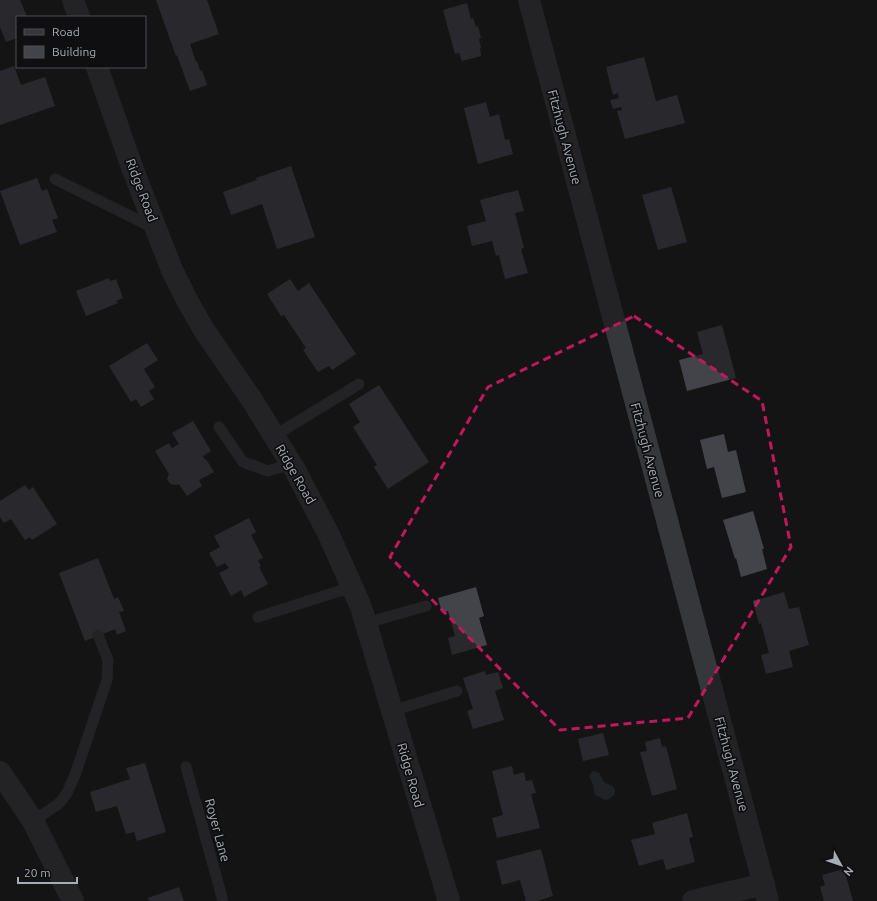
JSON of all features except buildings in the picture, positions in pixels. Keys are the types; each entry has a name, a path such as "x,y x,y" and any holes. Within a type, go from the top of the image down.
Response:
{"street":[{"path":"73,0 79,16"},
{"name":"Fitzhugh Avenue","path":"529,0 766,892"},
{"name":"Ridge Road","path":"97,68 172,270 204,330 252,400 291,464 330,535 361,607 449,901"},
{"path":"0,772 33,821 73,901"},
{"path":"693,901 766,892"}],"lane":[{"path":"55,179 156,230"},
{"path":"274,436 359,384"},
{"path":"219,427 243,462 268,470 291,464"},
{"path":"258,617 352,587"},
{"path":"366,623 426,606"},
{"path":"33,821 62,800 67,793 80,761 107,680 108,660 98,636"},
{"path":"392,711 457,690"},
{"name":"Royer Lane","path":"186,767 223,901"}],"highlighted area":[{"path":"634,316 762,401 791,547 688,718 560,730 390,557 488,387"}],"shaded area":[{"path":"593,771 599,773 604,782 611,785 615,789 615,793 612,797 605,800 595,795 589,776"}]}
